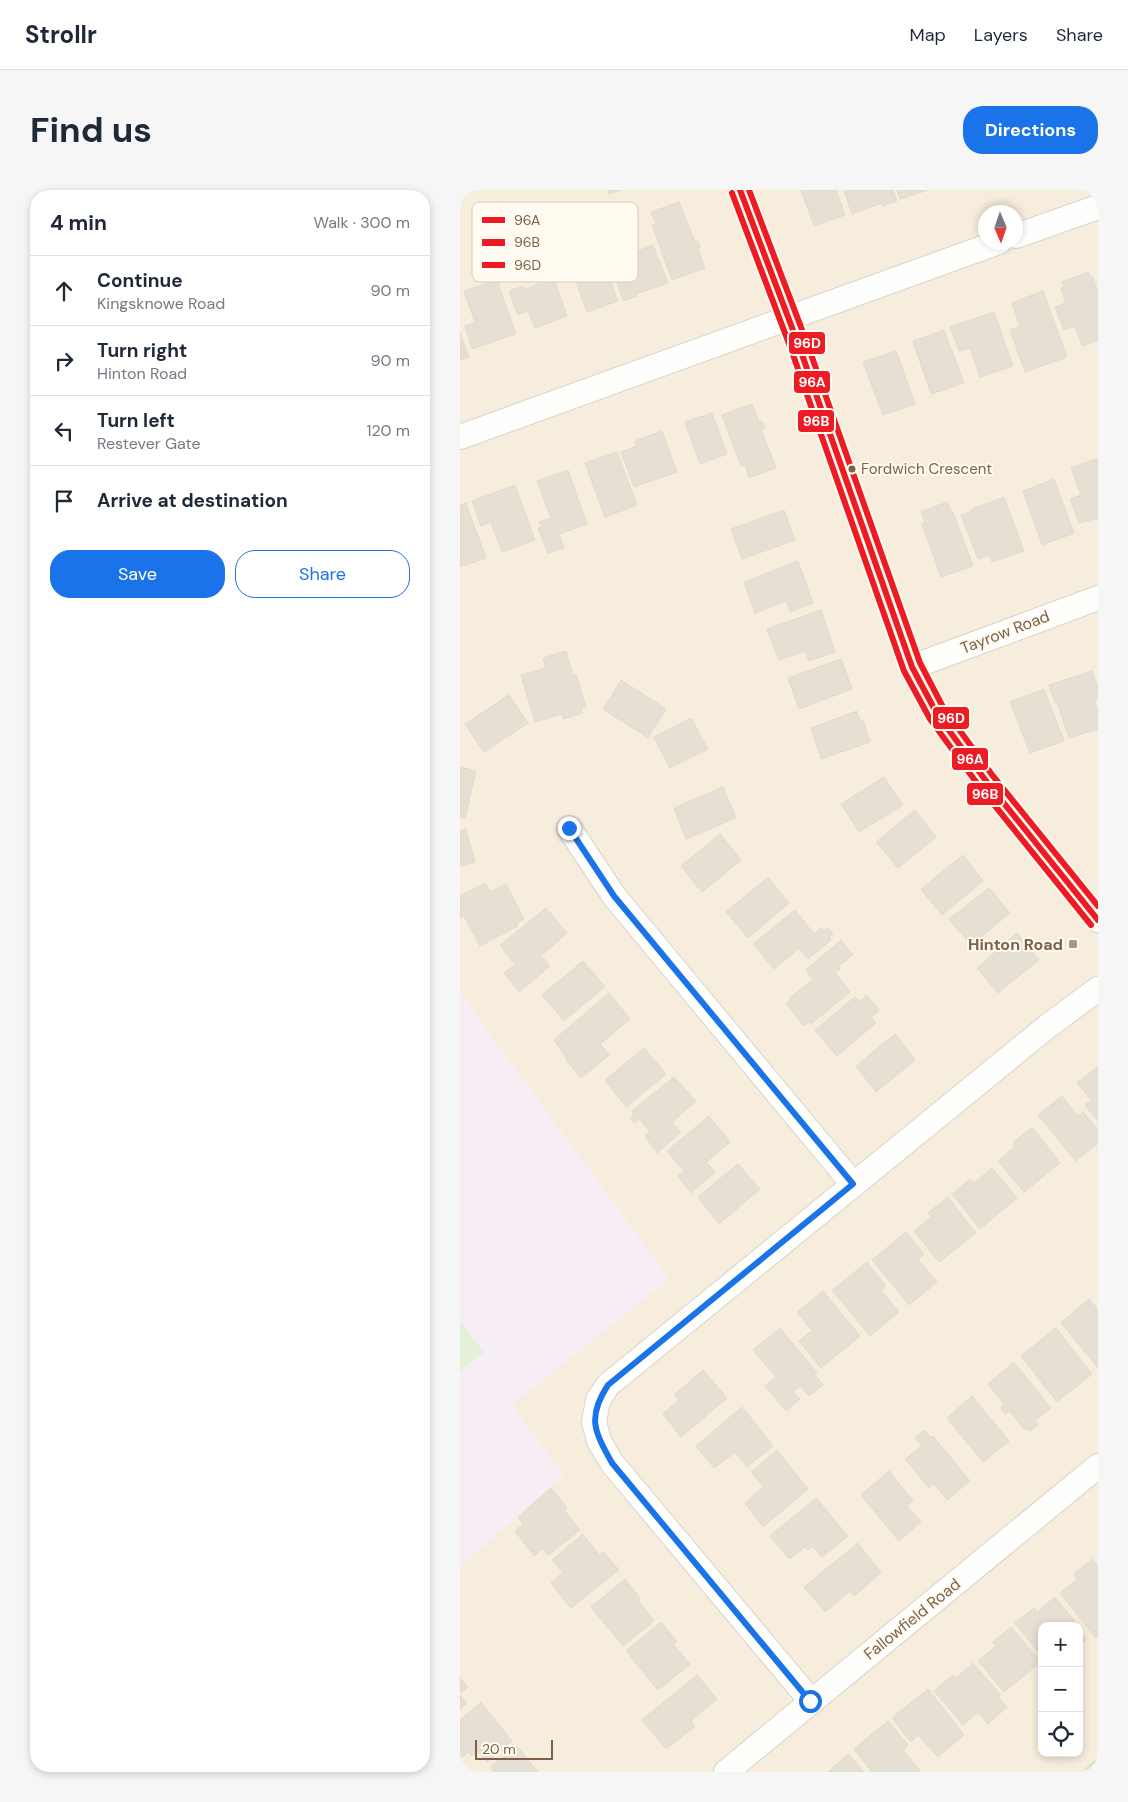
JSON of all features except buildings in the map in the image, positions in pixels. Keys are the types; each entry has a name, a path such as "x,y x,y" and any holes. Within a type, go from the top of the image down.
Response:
{"street":[{"path":"740,190 788,318 912,667 937,714 986,781 1098,920"},
{"path":"1023,234 1098,207"},
{"path":"460,437 978,250"},
{"name":"Tayrow Road","path":"912,667 1098,598"},
{"path":"569,828 614,896 853,1184"},
{"path":"810,1701 612,1463 599,1441 594,1422 598,1400 608,1385 1048,1026 1098,989"},
{"name":"Fallowfield Road","path":"726,1772 1098,1466"}],"shaded area":[{"path":"460,190 1098,190 1098,1772 460,1772 460,1567 564,1475 512,1405 669,1279 460,993"},
{"path":"460,993 669,1279 512,1405 564,1475 460,1567"}],"green space":[{"path":"460,1321 484,1352 460,1371"}],"transit line":[{"name":"96A","path":"740,190 799,346 912,667 937,714 986,781 1098,920"},
{"name":"96D","path":"749,190 807,343 920,663 944,709 993,776 1098,906"},
{"name":"96B","path":"732,193 791,349 904,671 930,719 979,786 1091,925"}],"place":[{"name":"Fordwich Crescent","path":"852,469"},
{"name":"Hinton Road","path":"1073,944"}],"route":[{"path":"569,828 614,896 853,1184 608,1385 598,1400 594,1422 599,1441 612,1463 810,1701"}]}
